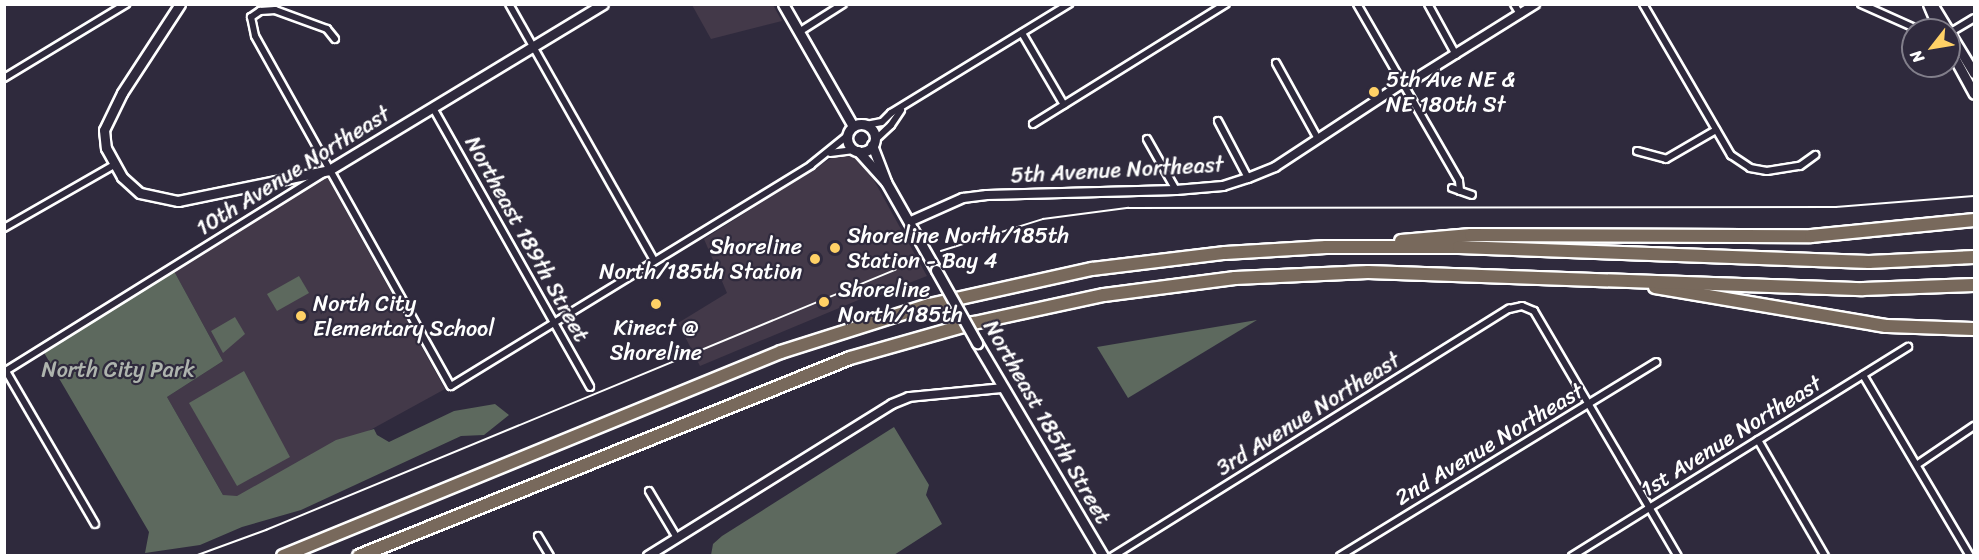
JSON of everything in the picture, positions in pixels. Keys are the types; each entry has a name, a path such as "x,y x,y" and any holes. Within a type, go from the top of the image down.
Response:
{"highway":[{"path":"1359,247 1445,235 1811,236 1974,220"},
{"path":"283,555 729,373 884,317 993,289 1125,264 1248,251 1359,247 1869,262 1974,257"},
{"path":"359,555 801,376 893,345 1039,308 1169,285 1302,273 1401,272 1874,289 1974,285"},
{"path":"1624,281 1712,300 1886,326 1974,328"}],"main road":[{"path":"180,4 122,93 104,130 114,165 140,193 178,201 329,170"},
{"name":"10th Avenue Northeast","path":"329,170 603,4"},
{"path":"783,4 853,126"},
{"path":"1930,4 1940,18"},
{"path":"1961,51 1974,73"},
{"path":"1961,70 1974,94"},
{"path":"866,125 873,132 873,143 856,151 847,136 853,126 866,125"},
{"name":"Northeast 185th Street","path":"873,143 886,182 1003,388 1103,555"},
{"name":"Northeast 185th Street","path":"856,151 886,182"}],"street":[{"path":"4,78 126,4"},
{"path":"509,4 654,260"},
{"path":"799,32 843,4"},
{"path":"866,125 882,122 1069,4"},
{"path":"1033,124 1226,4"},
{"path":"1357,4 1459,181 1460,192"},
{"path":"1428,4 1456,55"},
{"path":"1514,4 1520,14"},
{"name":"5th Avenue Northeast","path":"909,222 963,198 987,195 1223,186 1248,178 1275,167 1402,83 1412,81 1456,55 1535,4"},
{"path":"1643,4 1731,155 1742,164 1767,171 1794,167 1815,155"},
{"path":"1861,4 1901,23"},
{"path":"335,39 327,29 275,10 260,10 251,17 255,36 451,386 826,154 847,136"},
{"path":"1961,26 1974,18"},
{"path":"1022,33 1064,105"},
{"path":"1276,63 1318,139"},
{"name":"Northeast 189th Street","path":"433,108 590,387"},
{"path":"873,143 891,125 901,109"},
{"path":"1218,121 1248,178"},
{"path":"1637,151 1666,159 1716,130"},
{"path":"1147,139 1176,189"},
{"path":"826,154 856,151"},
{"path":"4,228 114,165"},
{"name":"10th Avenue Northeast","path":"5,372 329,170"},
{"path":"1452,188 1472,195"},
{"name":"3rd Avenue Northeast","path":"1113,555 1509,309 1522,306 1534,311 1589,403"},
{"name":"1st Avenue Northeast","path":"1572,555 1908,346"},
{"name":"2nd Avenue Northeast","path":"1340,555 1656,362"},
{"path":"5,372 95,524"},
{"path":"1863,375 1918,464 1970,555"},
{"path":"648,555 891,404 909,397 1003,388"},
{"path":"1589,403 1678,555"},
{"path":"1918,464 1974,426"},
{"path":"1758,440 1825,555"},
{"path":"649,491 677,538"},
{"path":"538,536 550,555"}],"shaded area":[{"path":"692,5 773,5 782,21 711,39"},
{"name":"Shoreline North/185th Station","path":"841,152 861,157 927,276 909,283 909,288 898,293 896,289 870,299 868,296 700,366 678,323 727,293 704,239"},
{"name":"North City Elementary School","path":"327,177 445,389 230,507 167,397 223,361 174,271"}],"green space":[{"name":"North City Park","path":"174,271 223,361 167,397 223,495 237,496 336,440 374,429 377,435 389,442 454,411 495,404 509,415 484,435 461,436 301,510 242,527 200,545 145,553 149,532 43,351"},
{"path":"299,276 309,293 277,311 267,294"},
{"path":"235,317 245,334 223,353 211,331"},
{"path":"1257,320 1128,398 1097,347"},
{"path":"244,371 290,457 237,486 189,403"},
{"path":"894,427 929,485 926,495 942,524 894,555 711,555 713,544 722,536"}],"tram line":[{"path":"941,251 1043,219 1128,208 1836,207 1974,196"},
{"path":"195,556 266,530 895,270"}],"place":[{"name":"5th Ave NE & NE 180th St","path":"1374,92"},
{"name":"Shoreline North/185th Station - Bay 4","path":"835,248"},
{"name":"Shoreline North/185th Station","path":"815,259"},
{"name":"Shoreline North/185th","path":"824,302"},
{"name":"Kinect @ Shoreline","path":"656,304"},
{"name":"North City Elementary School","path":"301,316"}]}
